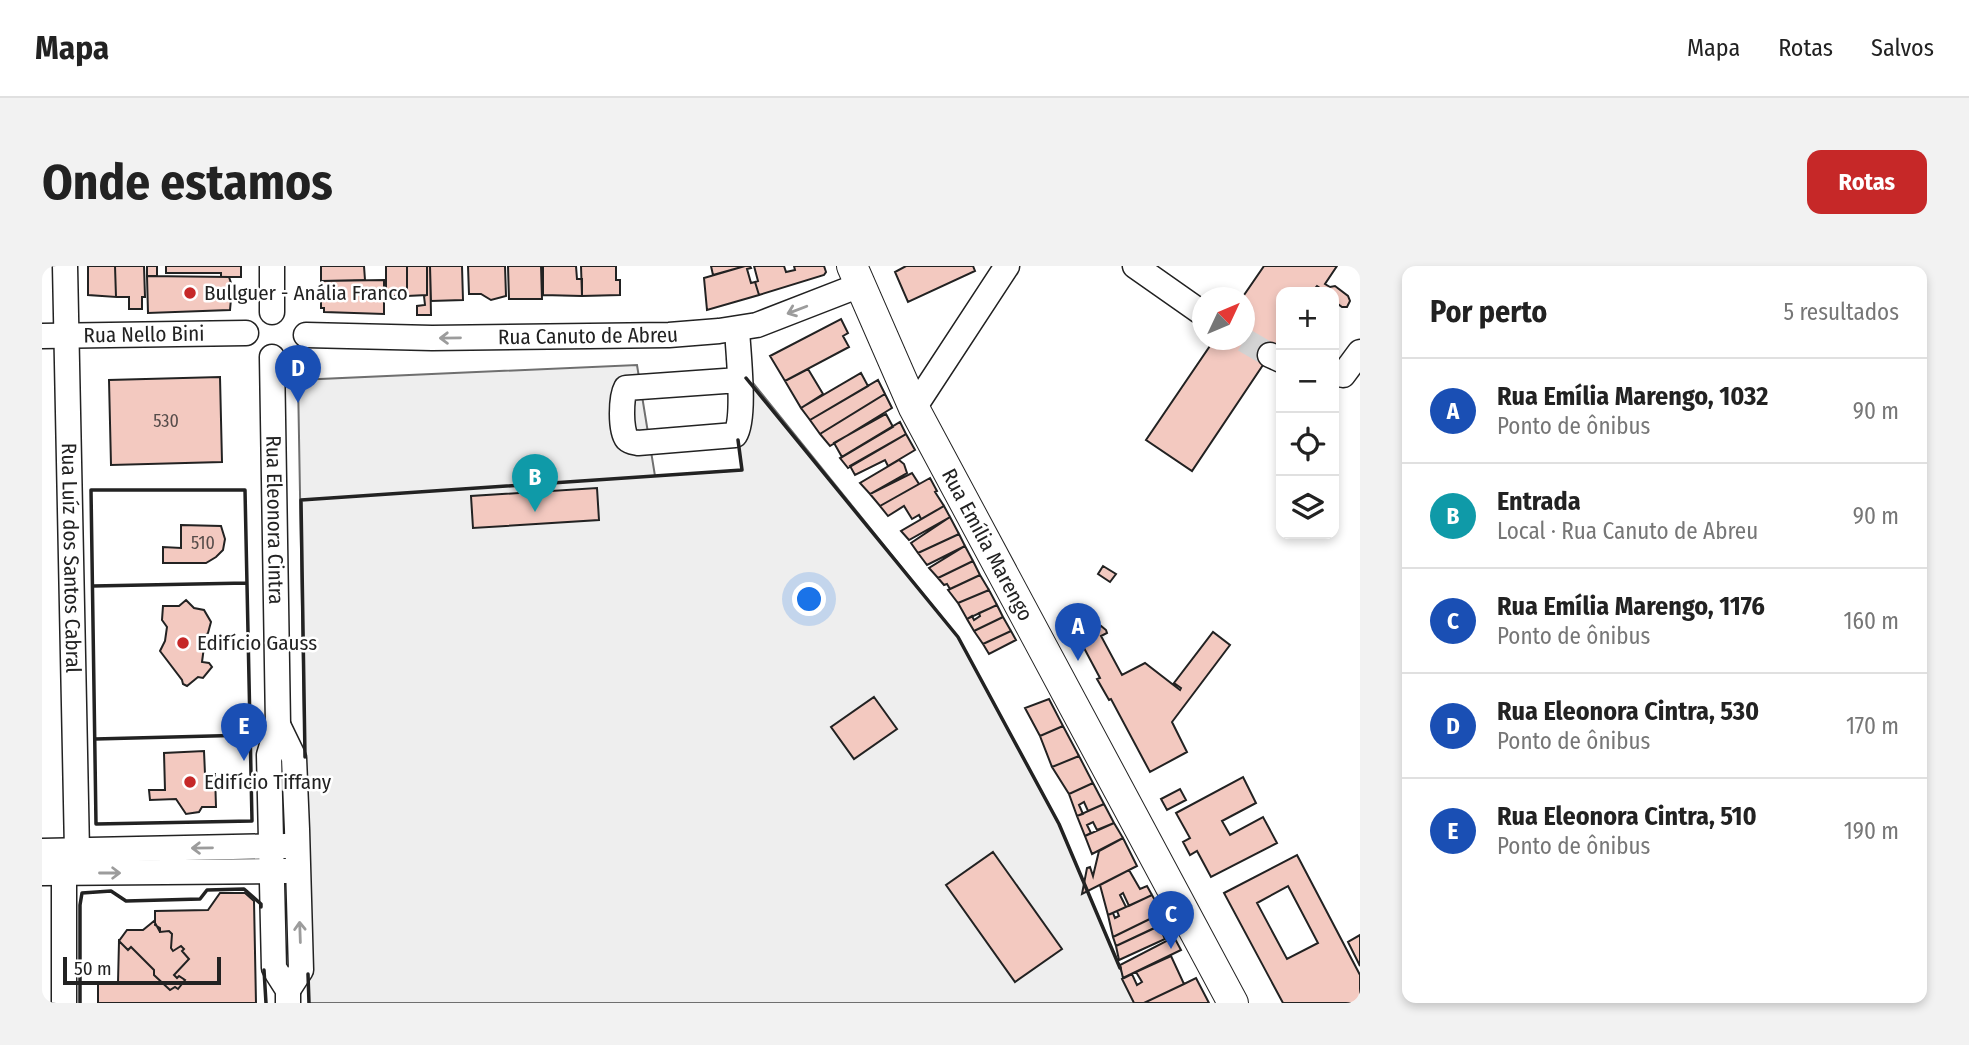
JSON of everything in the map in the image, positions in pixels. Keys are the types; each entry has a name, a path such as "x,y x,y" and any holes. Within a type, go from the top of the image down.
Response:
{"main road":[{"name":"Rua Emília Marengo","path":"856,276 914,408 1233,1003"}],"street":[{"name":"Rua Luíz dos Santos Cabral","path":"65,266 54,336 77,851"},
{"path":"272,266 272,312"},
{"path":"914,408 1007,266"},
{"path":"1135,266 1192,306"},
{"name":"Rua Canuto de Abreu","path":"306,335 432,338 669,335 737,328 757,325 856,276"},
{"path":"737,328 739,380 740,427 735,435 638,443 629,441 625,435 621,397 626,388 739,380"},
{"name":"Rua Nello Bini","path":"54,336 246,332"},
{"path":"1346,373 1360,352"},
{"name":"Rua Eleonora Cintra","path":"272,357 278,725 269,755 271,859 274,968 288,996"},
{"name":"Rua Eleonora Cintra","path":"278,725 295,758 301,970 288,996"},
{"path":"64,1003 53,873 271,859 298,845"},
{"path":"42,851 271,859 298,870"}],"shaded area":[{"path":"727,361 753,383 958,637 1059,824 1135,1003 309,1003 298,380 637,365 655,476 742,470"}],"building":[{"path":"88,266 115,266 116,297 88,295"},
{"path":"115,266 144,266 145,297 142,297 142,309 129,309 129,297 116,297"},
{"path":"147,266 157,266 157,276 147,276"},
{"path":"166,266 241,266 241,277 221,277 221,273 166,273"},
{"path":"321,266 364,266 365,280 321,281"},
{"path":"386,266 407,266 407,296 386,296"},
{"path":"407,266 427,266 427,295 407,296"},
{"path":"427,266 430,266 431,315 417,315 417,306 425,305"},
{"path":"430,266 462,266 463,300 431,301"},
{"path":"468,266 505,266 506,296 491,300 481,294 469,294"},
{"path":"508,266 541,266 542,299 509,299"},
{"path":"543,266 576,266 577,279 582,279 582,296 543,295"},
{"path":"581,266 616,266 620,295 582,296"},
{"path":"711,266 745,266 713,275"},
{"path":"745,266 751,268 747,269 751,283 755,282 759,295 707,310 704,278"},
{"path":"754,266 784,266 786,272 795,270 794,266 824,266 826,272 824,275 759,295"},
{"path":"906,266 973,266 975,271 908,302 895,272"},
{"path":"1264,266 1337,266 1325,284 1330,287 1276,287 1276,345 1192,471 1146,440 1207,350 1255,350 1255,287 1250,287"},
{"name":"Bullguer - Anália Franco","path":"147,276 229,277 234,292 230,310 148,313"},
{"path":"384,280 384,314 324,312 324,308 321,308 321,281"},
{"path":"1339,289 1350,301 1347,307 1339,305"},
{"path":"841,319 848,333 843,336 849,347 785,381 770,356"},
{"path":"808,369 823,394 801,408 785,381"},
{"path":"861,373 868,386 810,420 801,408"},
{"path":"220,377 222,462 111,465 109,380"},
{"path":"878,380 885,394 820,434 810,420"},
{"path":"885,394 892,408 830,446 820,434"},
{"path":"886,414 893,427 842,457 834,443"},
{"path":"900,422 906,434 848,468 840,458"},
{"path":"906,434 915,450 888,466 885,460 855,475 850,466"},
{"path":"899,460 904,464 907,473 870,494 860,483"},
{"path":"912,473 919,484 880,506 870,494"},
{"path":"930,478 944,506 921,519 919,515 912,519 904,506 888,516 880,506"},
{"path":"597,488 599,520 473,528 471,496"},
{"path":"944,506 950,517 909,540 901,531"},
{"path":"950,517 959,534 918,553 911,543"},
{"path":"181,525 221,526 225,539 223,550 206,563 163,563 163,547 181,548"},
{"path":"959,534 965,546 927,565 918,553"},
{"path":"965,546 973,561 938,578 929,568"},
{"path":"973,561 980,575 950,589 938,578"},
{"path":"1103,566 1116,574 1110,582 1098,574"},
{"path":"980,575 989,590 958,603 948,590"},
{"path":"989,590 997,605 967,619 958,603"},
{"name":"Edifício Gauss","path":"186,600 194,608 204,610 211,622 208,633 202,638 201,646 204,647 202,662 209,663 212,667 203,678 198,677 187,686 160,651 167,627 162,620 163,606 179,606"},
{"path":"997,605 1003,617 974,631 967,619 972,616 974,620 980,616 979,613"},
{"path":"1003,617 1011,631 983,644 974,631"},
{"path":"1094,624 1096,628 1101,626 1106,630 1107,633 1101,636 1122,675 1145,663 1180,690 1174,683 1213,632 1230,645 1172,722 1187,752 1150,772 1111,699 1109,700 1097,679 1100,678 1076,633"},
{"path":"1011,631 1016,640 989,654 983,644"},
{"path":"874,697 897,729 854,759 831,727"},
{"path":"1049,699 1063,726 1040,736 1025,708"},
{"path":"1063,726 1079,756 1052,767 1040,736"},
{"name":"Edifício Tiffany","path":"204,751 205,774 215,774 216,807 202,807 199,812 186,814 176,799 150,800 149,790 165,790 164,753"},
{"path":"1079,756 1093,783 1069,794 1052,767"},
{"path":"1243,777 1256,803 1222,821 1230,835 1263,817 1277,843 1211,877 1197,851 1190,855 1183,842 1190,838 1176,813"},
{"path":"1093,783 1104,804 1088,811 1084,802 1079,805 1083,814 1077,816 1069,794"},
{"path":"1180,789 1186,800 1167,810 1161,799"},
{"path":"1104,804 1114,823 1097,830 1093,822 1087,825 1091,833 1085,836 1077,816"},
{"path":"1114,823 1123,838 1092,854 1085,836"},
{"path":"1123,838 1137,866 1082,894 1087,868 1090,867 1093,876 1099,851"},
{"path":"993,852 1062,949 1015,982 946,885"},
{"path":"1297,855 1360,975 1360,1003 1283,1003 1224,893","holes":["1288,886 1318,943 1287,959 1257,903"]},
{"path":"1129,870 1140,889 1147,886 1152,895 1129,906 1123,893 1120,895 1126,907 1108,915 1100,885"},
{"path":"220,893 245,893 254,901 256,1003 98,1003 98,984 118,983 119,941 128,950 131,947 170,990 175,987 178,989 185,980 174,975 189,959 181,946 173,951 172,934 169,931 160,932 160,928 155,925 155,911 208,910"},
{"path":"1152,895 1162,913 1113,937 1108,915 1113,913 1115,918 1119,916 1117,911"},
{"path":"1162,913 1167,922 1116,946 1113,937"},
{"path":"154,921 160,932 169,931 172,934 173,951 181,946 189,959 174,975 185,980 178,989 175,987 170,990 131,947 128,950 119,941 127,930 143,930"},
{"path":"1159,926 1165,939 1119,960 1116,946"},
{"path":"1360,935 1360,966 1348,942"},
{"path":"1174,937 1181,950 1123,978 1120,965"},
{"path":"1171,956 1184,984 1144,1003 1134,1003 1122,979 1132,974 1137,985 1142,982 1136,972"},
{"path":"1196,978 1209,1003 1144,1003 1184,984"}],"tunnel":[{"path":"1255,346 1270,355"}],"wall":[{"path":"746,378 958,637 1059,824 1120,968"},
{"path":"305,757 301,500 742,470 738,440"},
{"path":"91,490 245,490 252,821 96,824 91,490"},
{"path":"93,586 247,583"},
{"path":"95,739 250,735"},
{"path":"80,1003 82,893 111,891 126,901 200,899 207,890 244,889 261,907"},
{"path":"264,970 266,1003"},
{"path":"308,974 309,1003"}],"place":[{"name":"Bullguer - Anália Franco","path":"190,293"},
{"name":"Rua Eleonora Cintra, 530","path":"298,403"},
{"name":"Entrada","path":"535,512"},
{"name":"Edifício Gauss","path":"183,643"},
{"name":"Rua Emília Marengo, 1032","path":"1078,661"},
{"name":"Rua Eleonora Cintra, 510","path":"244,761"},
{"name":"Edifício Tiffany","path":"190,782"},
{"name":"Rua Emília Marengo, 1176","path":"1171,949"}]}
